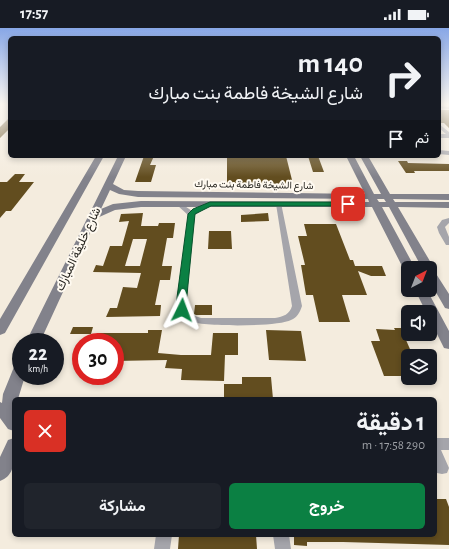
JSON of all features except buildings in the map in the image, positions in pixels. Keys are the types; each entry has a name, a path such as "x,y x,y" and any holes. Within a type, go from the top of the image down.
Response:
{"main road":[{"name":"شارع خليفة المبارك","path":"0,330 99,158"},
{"name":"شارع خليفة المبارك","path":"37,333 121,158"},
{"path":"351,158 405,261"},
{"path":"367,158 386,196 424,261"},
{"path":"336,199 354,190 362,178"},
{"path":"378,180 396,190 427,201"},
{"name":"شارع الشيخة فاطمة بنت مبارك","path":"108,185 122,192 138,194 336,199 391,205 449,197"},
{"name":"شارع الشيخة فاطمة بنت مبارك","path":"93,216 108,209 125,205 279,204 371,196 386,196 449,205"},
{"path":"336,199 365,211 386,225"},
{"path":"402,223 409,212 427,201"},
{"path":"437,284 448,303"},
{"path":"425,297 449,344"},
{"path":"8,416 11,394 14,385"},
{"path":"0,472 8,461 12,451"}],"street":[{"path":"442,128 449,136"},
{"path":"180,204 192,214"},
{"path":"192,214 210,204"},
{"path":"192,214 181,305 183,313 192,319 201,321 280,320 293,315 297,306 279,204"},
{"path":"449,220 442,223 440,227 449,243"},
{"path":"437,444 449,444"},
{"path":"437,456 442,468"},
{"path":"0,472 12,469"},
{"path":"162,549 164,537"},
{"path":"281,537 283,549"}],"route":[{"path":"182,310 181,305 192,214 196,211 210,204 348,204"}]}
